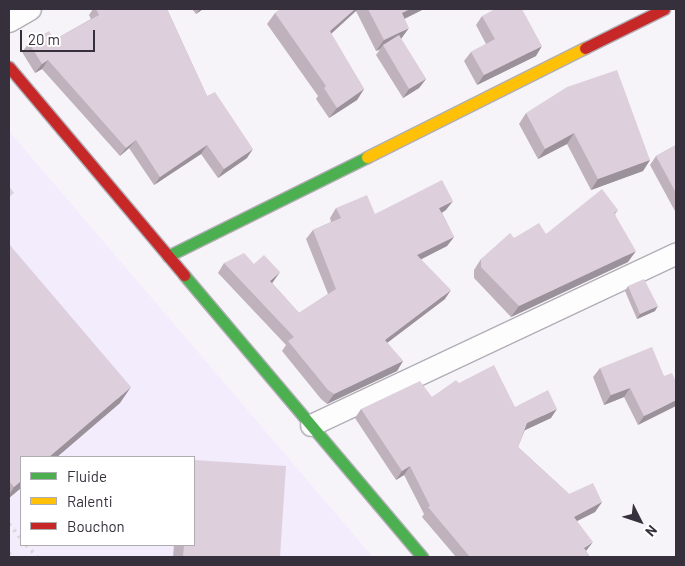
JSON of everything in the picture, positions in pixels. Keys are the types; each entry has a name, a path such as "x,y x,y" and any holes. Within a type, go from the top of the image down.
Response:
{"street":[{"path":"9,21 30,9"},
{"path":"168,256 654,11"},
{"path":"9,67 422,557"},
{"path":"311,425 676,253"}],"shaded area":[{"path":"9,131 373,557 9,557"}],"building":[{"path":"96,9 167,9 207,96 215,92 253,149 224,169 207,145 160,177 136,140 126,148 48,60 42,64 29,43 49,31 54,40 99,15"},
{"path":"281,9 355,9 330,31 364,89 337,108 324,88 326,86 275,13"},
{"path":"368,9 410,9 402,13 409,28 384,40"},
{"path":"495,9 522,9 542,46 484,75 471,52 495,39 482,16"},
{"path":"399,35 426,79 409,89 383,45"},
{"path":"617,70 650,160 598,179 574,133 545,149 526,113 567,87"},
{"path":"676,145 676,193 656,156"},
{"path":"442,180 453,201 439,208 454,237 417,255 451,290 385,340 403,361 334,394 328,390 288,341 294,337 224,263 244,253 254,264 264,255 280,272 270,281 299,313 336,289 313,230 341,218 336,208 367,195 375,214"},
{"path":"9,186 14,193 9,197"},
{"path":"602,189 618,210 614,213 636,251 519,306 481,267 481,259 510,233 514,238 539,223 546,234"},
{"path":"9,244 131,387 50,456 20,456 20,482 14,487 9,481"},
{"path":"644,279 658,306 640,314 628,286"},
{"path":"652,347 664,376 672,373 676,382 676,400 644,416 630,388 611,395 600,368"},
{"path":"494,365 515,407 548,390 557,409 527,423 518,447 569,494 593,483 602,502 574,517 593,542 584,548 590,557 470,557 428,507 430,506 410,466 402,471 361,409 420,381 432,397 456,380 459,383"},
{"path":"195,460 286,466 280,557 183,557 184,546 195,546"}],"railway":[{"path":"9,524 20,538"},
{"path":"27,546 37,557"},
{"path":"9,553 12,557"}],"traffic: fast":[{"path":"168,256 367,157"},
{"path":"184,275 422,557"}],"traffic: slow":[{"path":"367,157 585,48"}],"traffic: jam":[{"path":"585,48 664,9"},
{"path":"9,67 184,275"}]}
